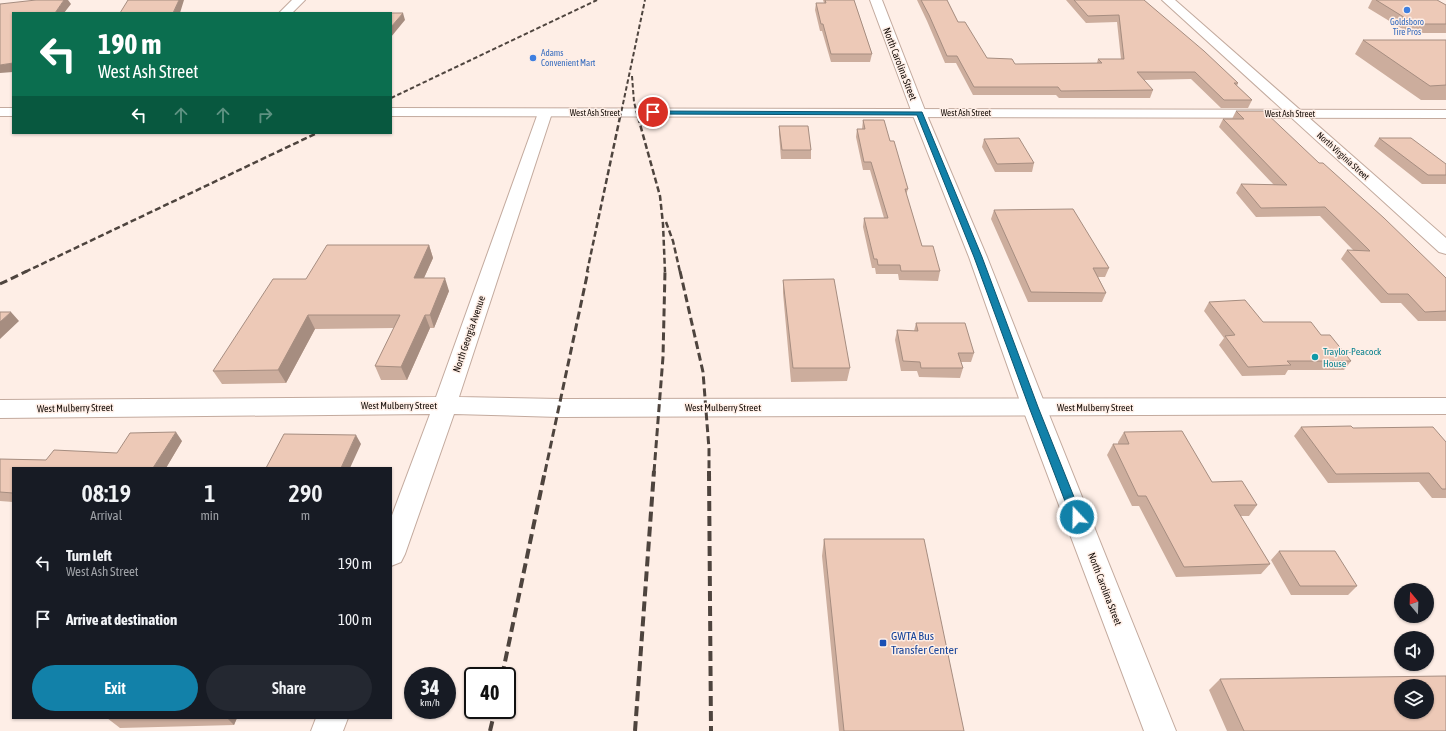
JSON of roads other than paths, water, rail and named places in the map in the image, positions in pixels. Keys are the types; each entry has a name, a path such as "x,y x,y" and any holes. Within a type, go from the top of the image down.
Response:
{"street":[{"path":"286,12 299,0"},
{"name":"North Carolina Street","path":"876,0 978,257 1034,407 1160,731"},
{"name":"North Virginia Street","path":"1168,0 1446,248"},
{"path":"0,112 12,112"},
{"name":"West Ash Street","path":"392,112 1446,114"},
{"name":"North Georgia Avenue","path":"392,551 445,405 545,113"},
{"name":"West Mulberry Street","path":"0,409 445,405 559,408 1446,406"},
{"path":"327,731 332,719"}],"railway":[{"path":"392,98 597,0"},
{"path":"620,118 645,0"},
{"path":"632,76 634,102 638,118"},
{"path":"587,272 620,117"},
{"path":"638,117 660,196 665,272"},
{"path":"25,272 315,134"},
{"path":"666,222 673,241 680,272"},
{"path":"0,284 27,271"},
{"path":"545,472 588,271"},
{"path":"680,271 703,372 709,449 709,471"},
{"path":"654,472 663,357 665,272"},
{"path":"504,667 545,471"},
{"path":"635,731 654,471"},
{"path":"709,471 711,731"},
{"path":"490,731 493,719"}],"place":[{"name":"Goldsboro Tire Pros","path":"1407,10"},
{"name":"Adams Convenient Mart","path":"533,58"},
{"name":"Traylor-Peacock House","path":"1315,357"},
{"name":"GWTA Bus Transfer Center","path":"883,643"}]}
